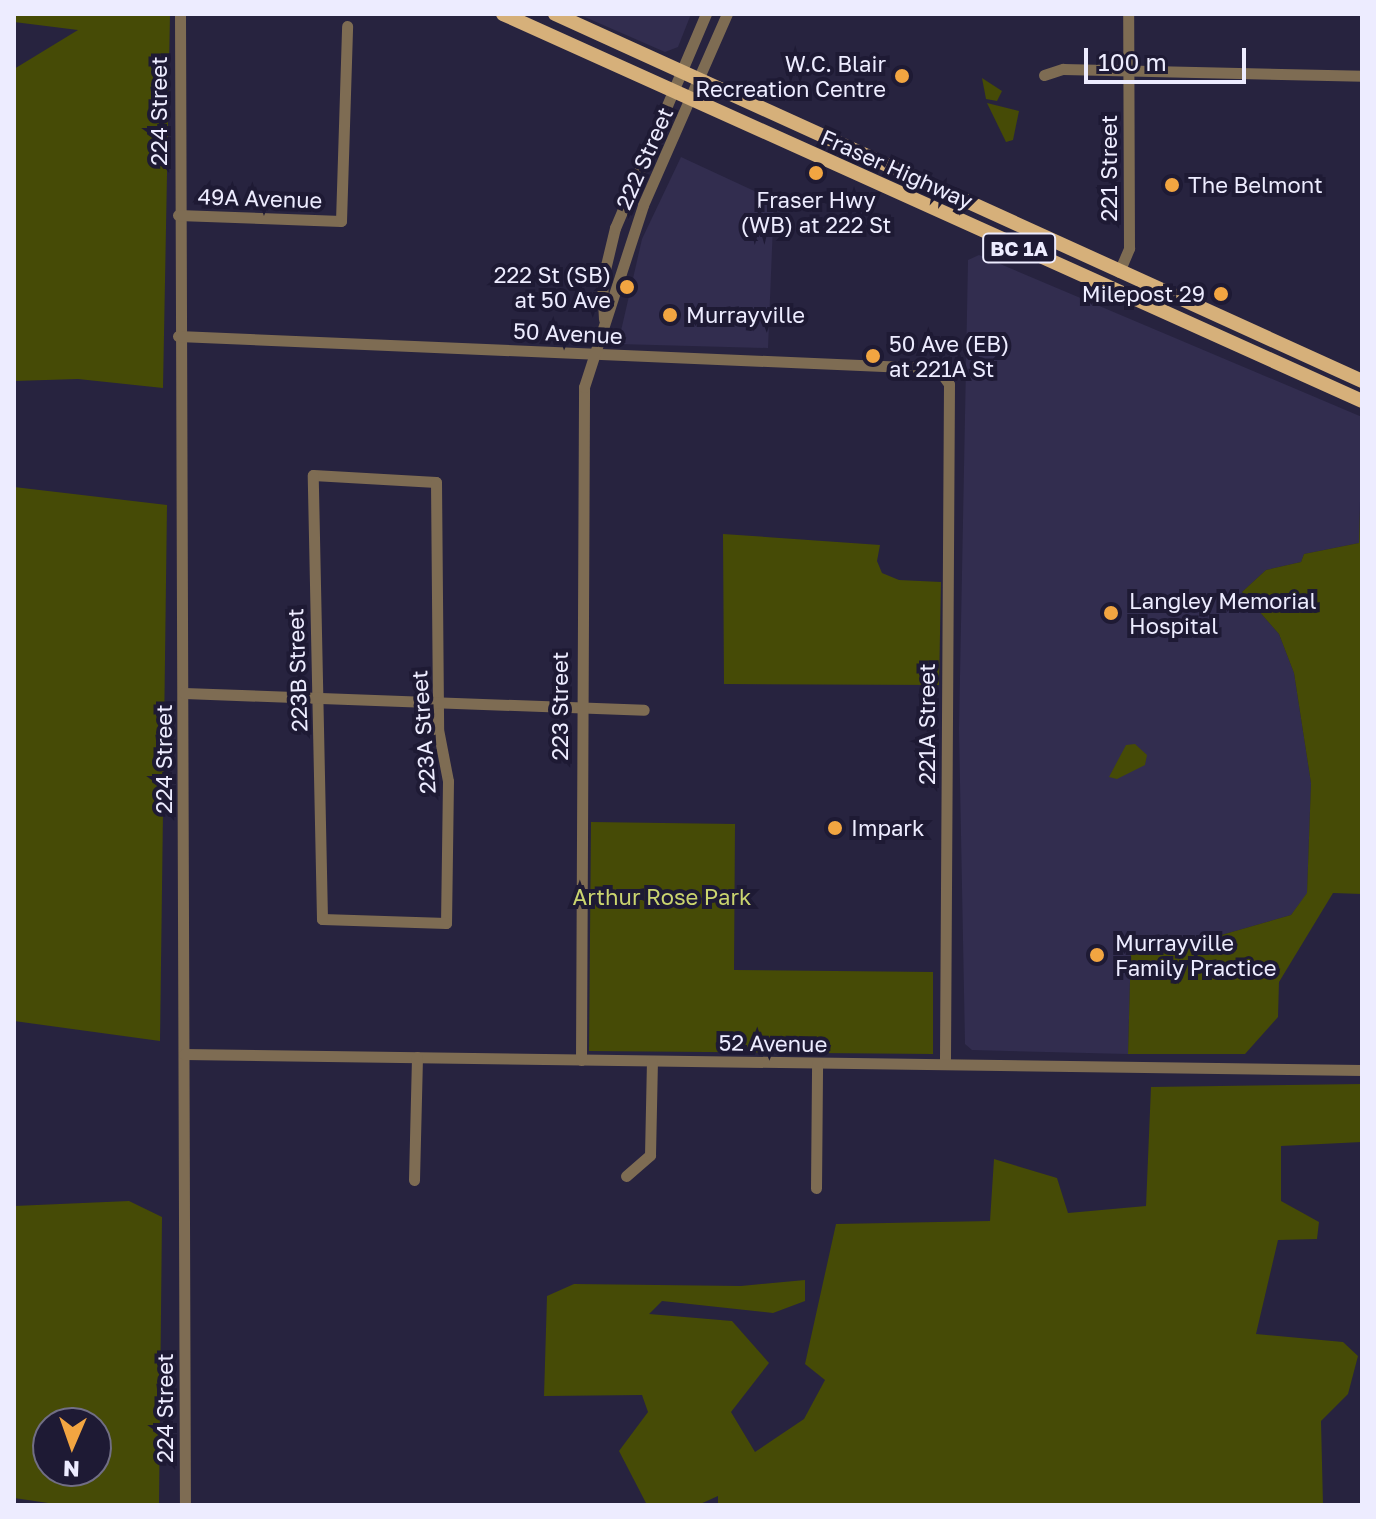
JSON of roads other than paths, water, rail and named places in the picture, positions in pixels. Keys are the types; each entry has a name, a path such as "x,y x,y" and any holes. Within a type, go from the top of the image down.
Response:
{"main road":[{"name":"Fraser Highway","path":"503,14 1362,401"},
{"name":"Fraser Highway","path":"555,14 681,75 880,159 1119,272 1362,381"}],"street":[{"name":"224 Street","path":"180,14 178,336 184,693 185,1505"},
{"name":"222 Street","path":"604,319 602,282 615,228 706,14"},
{"name":"222 Street","path":"594,354 604,319 619,288 643,205 727,14"},
{"name":"221 Street","path":"1119,272 1129,248 1128,14"},
{"name":"49A Avenue","path":"178,215 341,221 347,26"},
{"path":"1044,75 1063,69 1362,76"},
{"name":"50 Avenue","path":"178,336 929,368 949,384"},
{"name":"223 Street","path":"581,1060 581,415 594,354"},
{"name":"221A Street","path":"945,1064 949,384"},
{"name":"223B Street","path":"389,921 322,919 322,780 316,697 313,475 436,482"},
{"name":"223A Street","path":"389,921 446,923 448,781 438,701 436,482"},
{"path":"184,693 644,710"},
{"name":"52 Avenue","path":"184,1054 1362,1070"},
{"path":"414,1180 417,1057"},
{"path":"626,1176 650,1155 652,1061"},
{"path":"816,1188 817,1063"}],"place":[{"name":"W.C. Blair Recreation Centre","path":"902,76"},
{"name":"Fraser Hwy (WB) at 222 St","path":"816,173"},
{"name":"The Belmont","path":"1172,185"},
{"name":"222 St (SB) at 50 Ave","path":"627,287"},
{"name":"Milepost 29","path":"1221,294"},
{"name":"Murrayville","path":"670,315"},
{"name":"50 Ave (EB) at 221A St","path":"873,356"},
{"name":"Langley Memorial Hospital","path":"1111,613"},
{"name":"Impark","path":"835,828"},
{"name":"Murrayville Family Practice","path":"1097,955"}],"park label":[{"name":"Arthur Rose Park","path":"662,897"}]}
